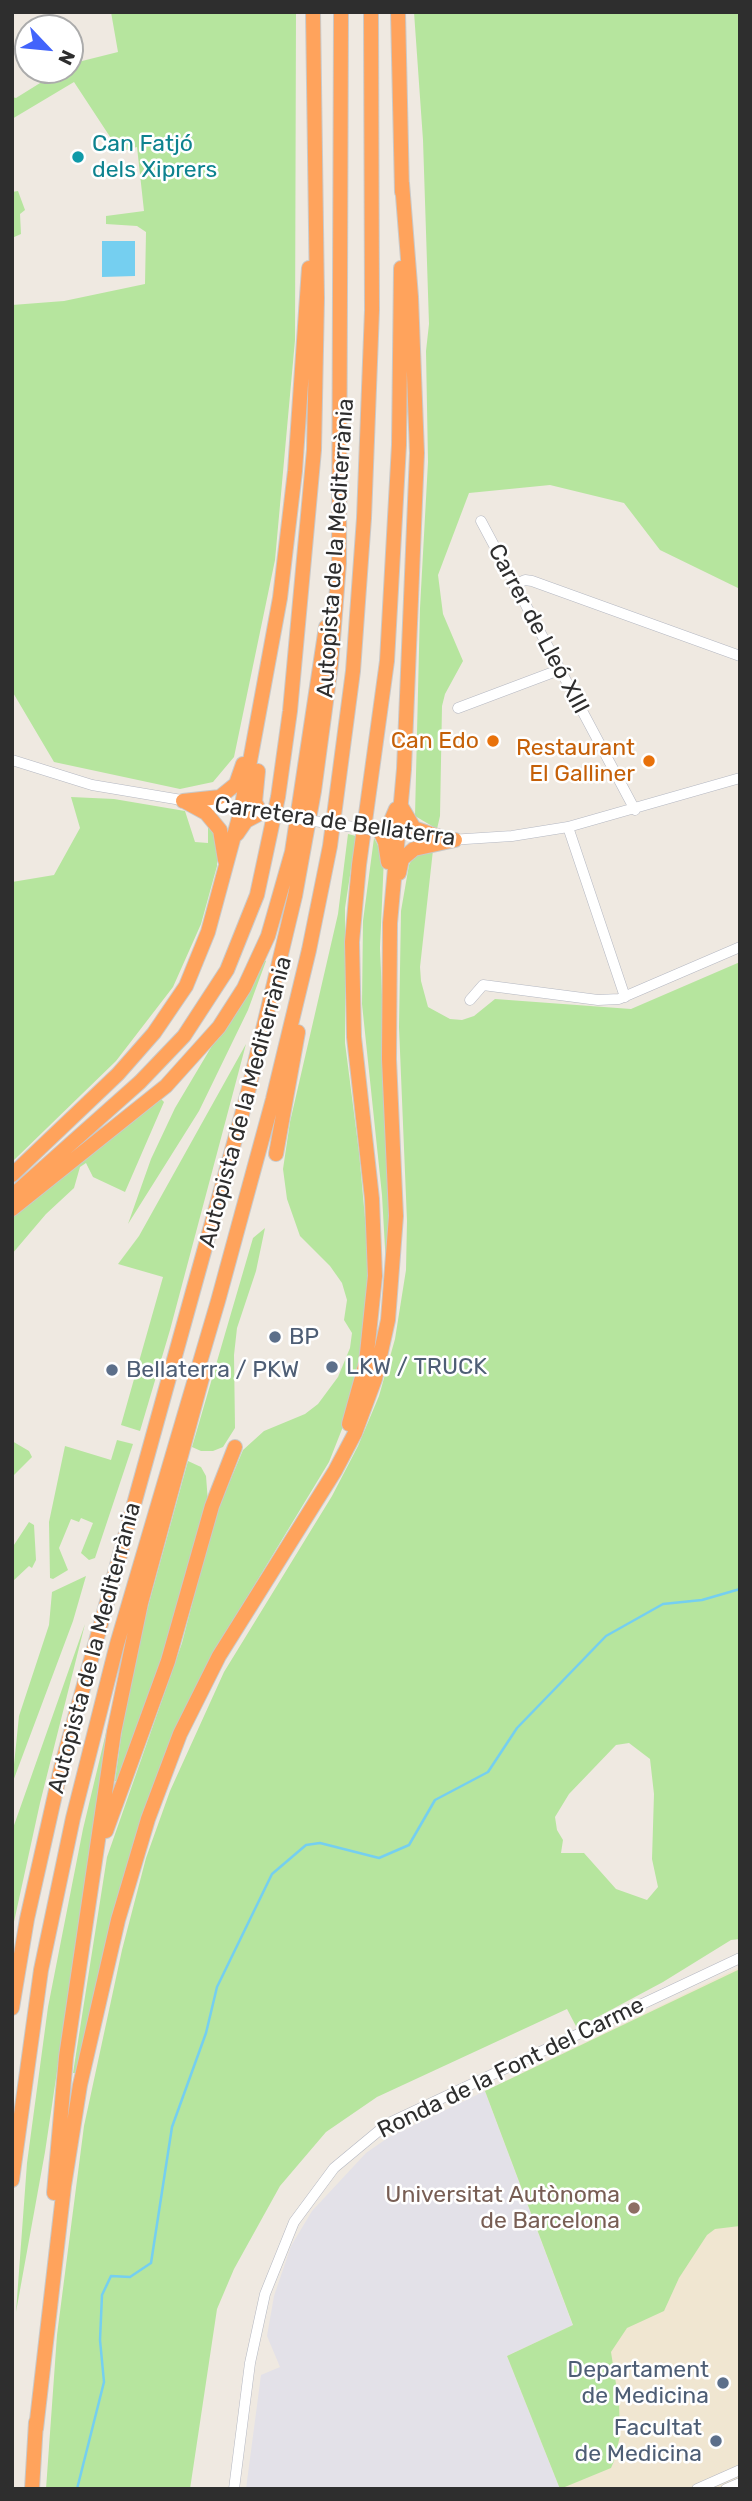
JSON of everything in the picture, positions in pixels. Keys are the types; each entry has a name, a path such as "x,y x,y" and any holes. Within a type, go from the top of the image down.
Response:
{"highway":[{"path":"12,1196 140,1082 184,1036 227,970 257,895 280,785 301,608 314,438 316,208 313,12"},
{"name":"Autopista de la Mediterrània","path":"12,2008 38,1868 80,1693 207,1246 284,946 314,791 331,664 339,563 342,330 341,12"},
{"name":"Autopista de la Mediterrània","path":"12,2180 37,1996 76,1805 117,1644 218,1301 309,950 341,773 360,582 372,310 370,12"},
{"path":"302,1523 335,1461 353,1414 366,1363 374,1300 372,1199 354,1037 352,943 359,865 387,662 399,445 402,183 398,12"},
{"path":"390,923 401,797 412,602 416,453 411,298 402,183"},
{"path":"12,1175 118,1074 166,1018 194,970 222,883 234,842 263,703 288,542 306,301 316,208"},
{"path":"12,1209 166,1086 219,1027 248,979 268,936 292,852 321,653 339,563"},
{"path":"234,842 246,821 261,813 256,806 255,795 269,705 272,651"},
{"path":"183,801 220,797 231,790 240,774 263,703"},
{"path":"36,2429 70,2149 91,2032 121,1909 148,1819 180,1734 219,1656 355,1433 375,1379 388,1320 396,1216 390,1059 387,849 380,831 393,818 401,797"},
{"path":"401,797 406,818 414,828 451,840"},
{"path":"183,801 206,813 220,830 225,851 222,883"},
{"path":"390,923 400,865 405,855 419,847 451,840"},
{"path":"276,1154 289,1090 309,950"},
{"path":"32,2489 39,2330 66,2057 125,1672 141,1603 200,1392 218,1301"},
{"path":"90,1897 106,1829 168,1661 212,1506 235,1447"}],"street":[{"name":"Carrer de Lleó XIII","path":"481,522 635,810"},
{"path":"514,585 525,580 532,581 740,656"},
{"path":"458,708 559,670"},
{"name":"Carretera de Bellaterra","path":"12,760 92,785 397,834 451,840 512,836 568,827 740,778"},
{"path":"568,827 625,997"},
{"path":"470,1000 483,985 598,1000 625,997 740,947"},
{"name":"Ronda de la Font del Carme","path":"234,2489 250,2363 265,2294 283,2245 311,2195 354,2148 387,2124 740,1958"},
{"path":"697,2489 740,2470"},
{"path":"726,2489 740,2483"}],"shaded area":[{"name":"Universitat Autònoma de Barcelona","path":"740,1967 740,2489 560,2489 507,2356 573,2325 485,2091"},
{"path":"485,2091 573,2326 507,2356 560,2489 246,2489 261,2375 280,2367 267,2336 274,2296 291,2246 312,2211 366,2153 389,2137"}],"green space":[{"path":"111,12 296,12 295,340 275,560 234,757 213,782 180,789 54,762 12,691 12,305 64,301 145,284 146,232 137,226 106,224 106,216 144,211 137,147 120,152 75,84 84,84 84,60 118,52"},
{"path":"414,12 740,12 740,589 660,550 624,503 550,485 469,493 438,575 443,614 463,661 445,694 442,706 440,816 437,829 415,816 420,608 428,462 426,351 429,324 423,140"},
{"path":"38,84 71,84 12,119 12,97 16,98"},
{"path":"18,191 25,210 20,214 21,234 12,238 12,192"},
{"path":"71,797 114,799 185,811 195,842 208,843 208,827 213,832 218,846 217,866 201,924 173,987 116,1061 12,1162 12,882 54,875 80,828"},
{"path":"348,834 356,836 345,908 345,1043 359,1152 369,1294 360,1366 344,1424 329,1462 217,1647 164,1756 145,1810 76,2073 73,2073 107,1857 182,1643 214,1519 243,1450 264,1431 305,1414 318,1404 338,1377 350,1348 352,1333 344,1320 347,1300 342,1283 330,1266 300,1236 287,1199 283,1169 290,1122 338,914"},
{"path":"374,838 384,857 380,948 392,1233 386,1266 382,1195 362,1004 363,921"},
{"path":"433,850 420,967 421,981 428,1007 450,1019 462,1020 474,1016 495,999 631,1009 740,962 740,1939 731,1940 663,1982 577,2028 567,2009 377,2097 326,2132 280,2186 234,2269 217,2309 190,2489 46,2489 57,2335 84,2126 122,1950 146,1858 170,1791 224,1672 332,1496 358,1446 379,1396 395,1339 406,1270 407,1221 399,1027 401,911 409,865 413,857","holes":["629,1743 650,1759 654,1794 652,1859 658,1887 647,1900 616,1889 584,1853 561,1853 563,1840 557,1830 555,1817 569,1794 616,1745"]},
{"path":"263,960 266,961 248,1010 199,1111 128,1224 151,1159 175,1108"},
{"path":"246,1044 170,1330 140,1431 121,1425 163,1277 118,1264 139,1236"},
{"path":"160,1098 164,1102 125,1192 93,1177 86,1163 80,1167 74,1188 46,1214 12,1254 12,1214"},
{"path":"265,1228 256,1271 237,1328 234,1355 235,1428 223,1447 213,1451 201,1451 192,1447 253,1238"},
{"path":"117,1440 133,1444 95,1558 89,1560 81,1553 93,1523 81,1518 79,1522 71,1519 59,1548 68,1570 53,1579 50,1578 49,1522 65,1446 111,1460"},
{"path":"12,1441 29,1451 32,1457 12,1477"},
{"path":"188,1461 201,1467 206,1476 208,1502 174,1627 118,1782 115,1781 122,1730 144,1621"},
{"path":"29,1522 34,1525 36,1560 32,1568 29,1566 12,1582 12,1548"},
{"path":"86,1576 73,1621 12,1784 19,1716 49,1625 52,1592"},
{"path":"85,1624 40,1803 12,1931 12,1831"},
{"path":"110,1716 45,2152 16,2312 27,2163 48,2007 83,1829"},
{"name":"Universitat Autònoma de Barcelona","path":"740,1969 740,2226 715,2229 707,2235 679,2278 664,2311 627,2328 611,2352 619,2403 620,2436 614,2461 611,2468 560,2489 507,2356 573,2325 485,2091"}],"water":[{"path":"102,241 135,241 135,276 102,277"}],"waterway":[{"path":"77,2489 104,2382 100,2340 102,2295 111,2276 130,2277 151,2263 172,2127 206,2033 217,1987 272,1874 306,1845 320,1843 379,1858 409,1845 435,1800 488,1772 517,1728 606,1636 663,1604 702,1600 740,1589"}],"place":[{"name":"Can Fatjó dels Xiprers","path":"78,157"},
{"name":"Can Edo","path":"493,741"},
{"name":"Restaurant El Galliner","path":"649,761"},
{"name":"BP","path":"275,1337"},
{"name":"LKW / TRUCK","path":"332,1367"},
{"name":"Bellaterra / PKW","path":"112,1370"},
{"name":"Universitat Autònoma de Barcelona","path":"634,2208"},
{"name":"Departament de Medicina","path":"723,2383"},
{"name":"Facultat de Medicina","path":"716,2441"}]}
